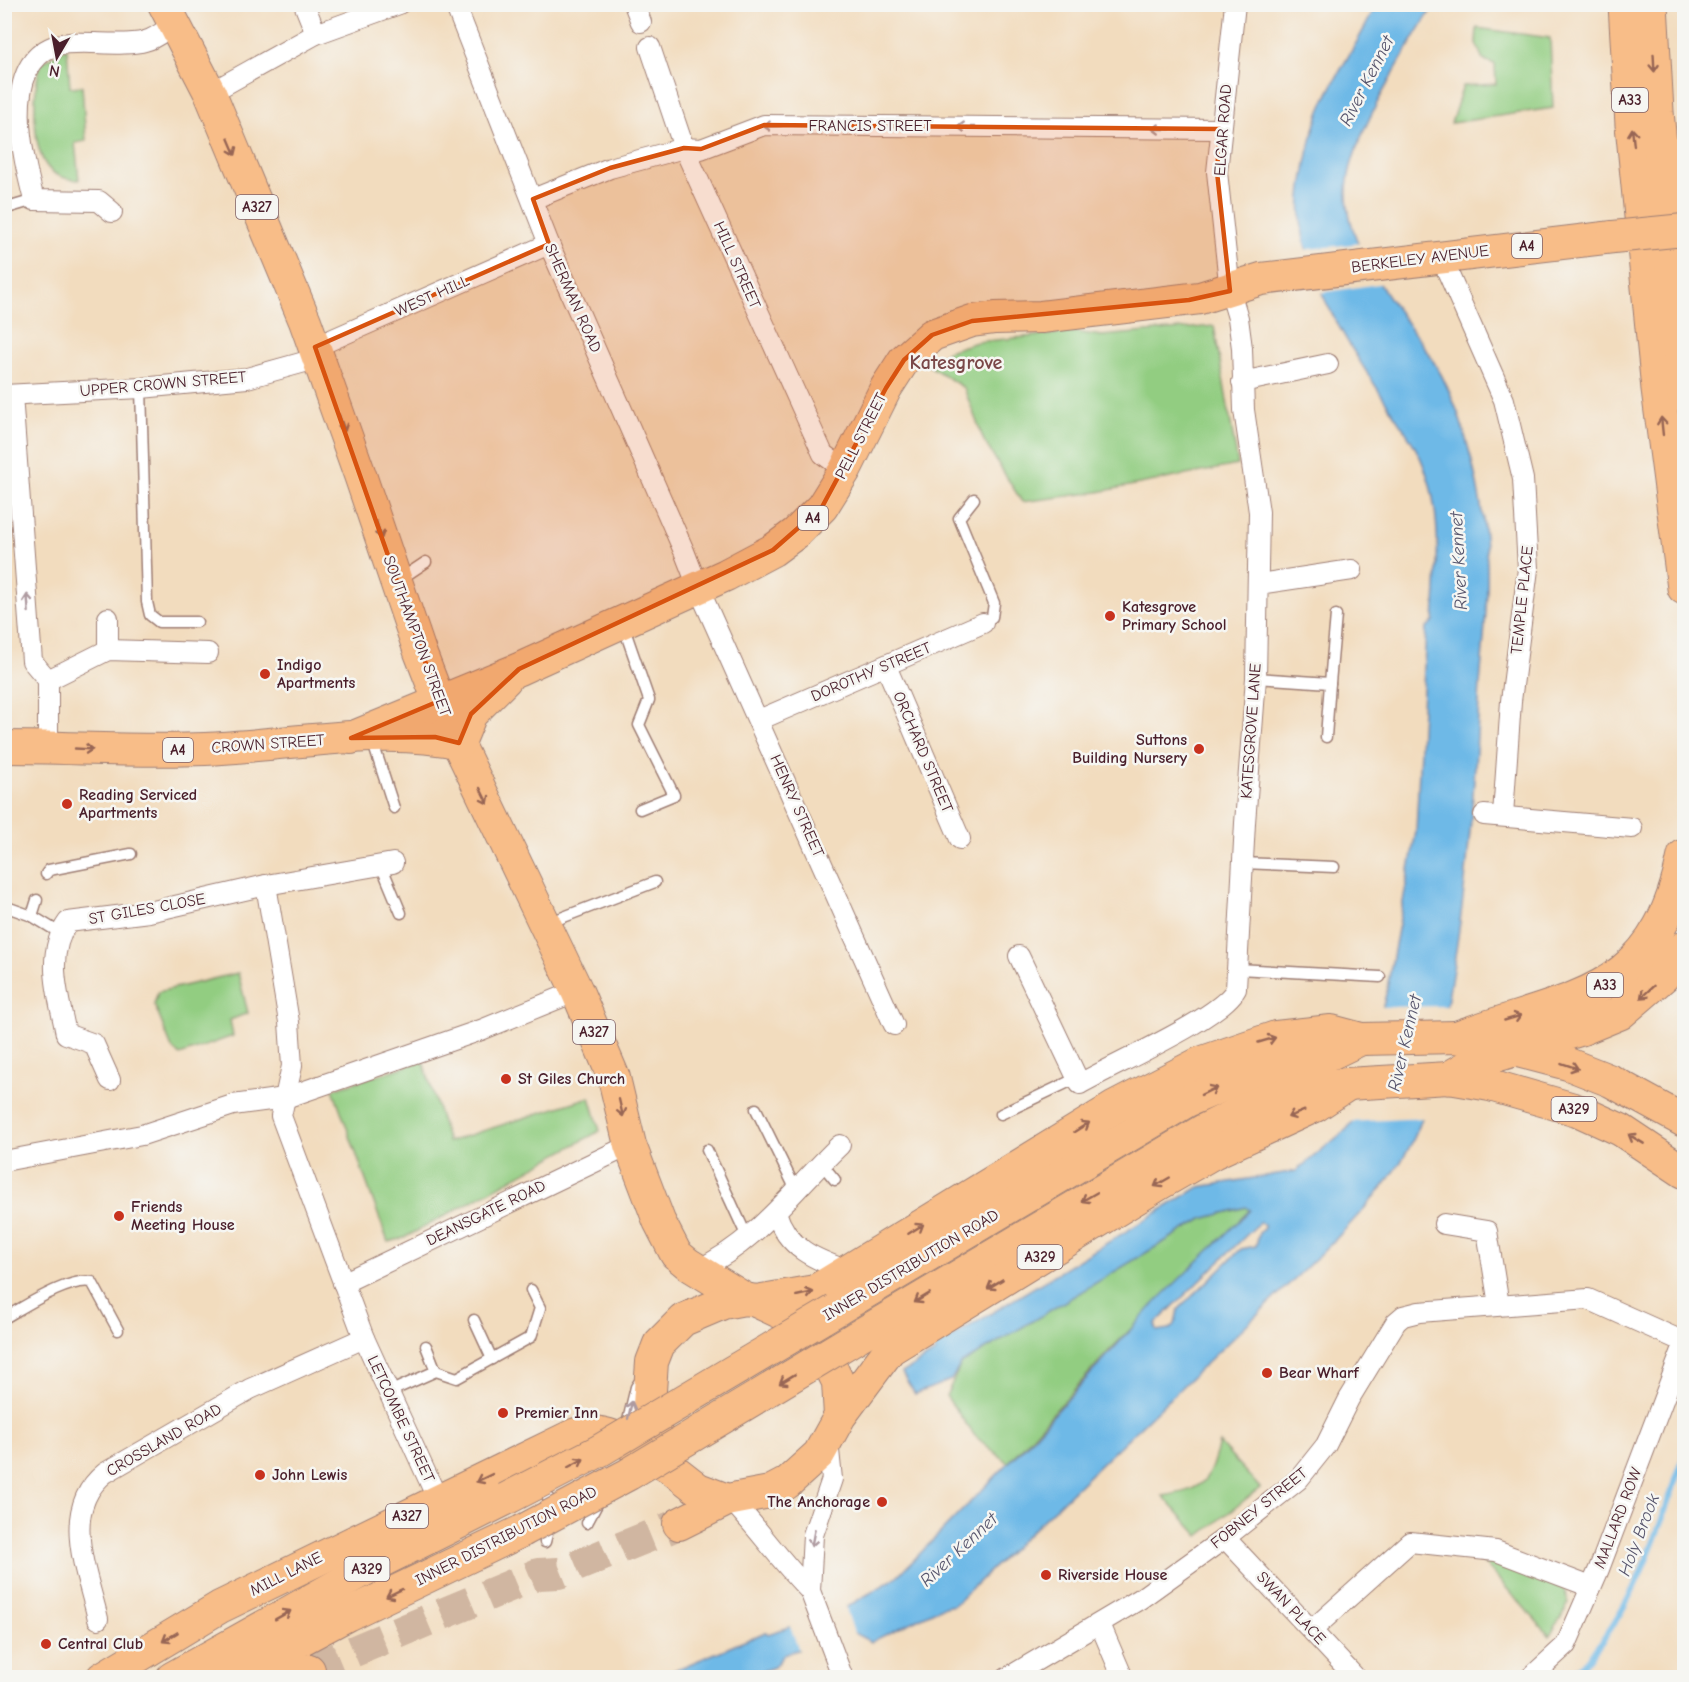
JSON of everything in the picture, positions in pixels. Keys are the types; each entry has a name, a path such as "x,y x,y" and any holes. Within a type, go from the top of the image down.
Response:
{"highway":[{"name":"A33","path":"1625,4 1632,125 1659,399 1684,588"},
{"name":"A33","path":"1651,4 1657,112 1684,395"},
{"name":"A33","path":"1458,1037 1510,1018 1557,1006 1595,991 1619,976 1641,956 1657,934 1676,891 1684,856"},
{"name":"A33","path":"1449,1078 1478,1061 1581,1029 1620,1013 1663,976 1684,948"}],"main road":[{"name":"SOUTHAMPTON STREET","path":"169,15 210,93 317,353 439,701 578,992 614,1078 630,1145 654,1223 676,1254 697,1270 750,1300"},
{"name":"BERKELEY AVENUE","path":"1230,291 1261,279 1684,230"},
{"name":"PELL STREET","path":"439,701 519,669 756,561 796,533 822,507 845,470 886,388 904,360 932,335 972,321 1041,317 1200,298 1230,291"},
{"name":"PELL STREET","path":"459,743 471,714 482,700 519,669"},
{"name":"CROWN STREET","path":"363,738 439,701"},
{"name":"CROWN STREET","path":"4,747 159,751 363,738 435,737 459,743"},
{"name":"A329","path":"750,1300 807,1294 1114,1107 1200,1063 1276,1037 1331,1031 1361,1039"},
{"name":"INNER DISTRIBUTION ROAD","path":"172,1677 370,1567 599,1451 1187,1101 1255,1072 1332,1053 1361,1039 1458,1037 1568,1064 1611,1081 1684,1121"},
{"name":"INNER DISTRIBUTION ROAD","path":"229,1677 347,1615 534,1537 629,1474 1079,1202 1230,1116 1262,1101 1313,1086 1449,1078 1491,1085 1577,1110 1621,1130 1684,1172"},
{"name":"A329","path":"834,1428 890,1349 1159,1184 1213,1153 1315,1106 1347,1085"},
{"path":"679,1524 729,1500 770,1492 787,1484 819,1454 834,1428 838,1382 822,1349 788,1316 750,1300 723,1303 682,1320 659,1344 652,1362 649,1405 653,1426 671,1468 698,1489 729,1500"},
{"name":"MILL LANE","path":"102,1677 220,1608 438,1500 586,1431 596,1430 619,1452 671,1468"}],"street":[{"path":"304,4 316,34"},
{"path":"210,93 316,34 399,4"},
{"name":"SHERMAN ROAD","path":"456,4 549,244 698,587"},
{"name":"ELGAR ROAD","path":"1230,291 1217,172 1235,4"},
{"path":"112,212 99,201 34,200 25,163 19,90 30,63 54,46 145,41 169,15"},
{"name":"HILL STREET","path":"650,47 684,148 823,454 845,470"},
{"name":"FRANCIS STREET","path":"533,200 610,168 684,148 701,149 764,125 1220,129"},
{"name":"WEST HILL","path":"317,353 549,244"},
{"name":"TEMPLE PLACE","path":"1441,257 1504,400 1523,479 1528,569 1494,815 1632,828"},
{"name":"KATESGROVE LANE","path":"1079,1081 1213,1013 1232,996 1238,969 1242,862 1256,678 1259,497 1242,382 1242,348 1238,318 1230,291"},
{"name":"UPPER CROWN STREET","path":"8,395 141,388 248,378 317,353"},
{"path":"1242,382 1328,364"},
{"path":"8,395 32,661 48,680 48,747"},
{"path":"1259,584 1352,570"},
{"name":"HENRY STREET","path":"698,587 894,1026"},
{"path":"108,618 108,650"},
{"name":"DOROTHY STREET","path":"759,720 983,623"},
{"path":"48,680 108,650 208,653"},
{"name":"ORCHARD STREET","path":"886,666 960,839"},
{"name":"ST GILES CLOSE","path":"60,933 68,922 149,912 266,885 387,864"},
{"path":"266,885 289,1022 292,1066 285,1098"},
{"path":"60,933 54,956 55,981 66,1034 94,1044 110,1080"},
{"path":"1019,956 1079,1081"},
{"path":"4,1161 142,1135 233,1105 285,1098 481,1030 578,992"},
{"name":"LETCOMBE STREET","path":"285,1098 281,1116 343,1283 364,1338 438,1500"},
{"name":"DEANSGATE ROAD","path":"343,1283 630,1145"},
{"path":"697,1270 715,1262 748,1239 840,1145"},
{"path":"776,1212 780,1226 801,1251 848,1271"},
{"path":"1444,1224 1487,1231 1499,1305 1588,1299 1684,1344"},
{"name":"FOBNEY STREET","path":"1007,1677 1100,1624 1225,1538 1298,1480 1312,1464 1396,1322 1403,1316 1499,1305"},
{"name":"CROSSLAND ROAD","path":"98,1619 77,1525 84,1496 92,1484 250,1389 364,1338"},
{"name":"MALLARD ROW","path":"1530,1677 1566,1645 1591,1587 1684,1344"},
{"path":"834,1428 832,1479 813,1535 810,1591 843,1677"},
{"path":"729,1500 762,1533 781,1562 810,1591"},
{"name":"SWAN PLACE","path":"1225,1538 1356,1677"},
{"path":"1312,1630 1410,1542 1496,1551 1591,1587"},
{"path":"1100,1624 1123,1677"}],"lane":[{"path":"4,209 34,200"},
{"path":"141,388 148,608 150,615 159,622 197,622"},
{"path":"974,499 959,518 994,603 992,617 983,623"},
{"path":"396,582 426,562"},
{"path":"1326,737 1336,615"},
{"path":"622,622 649,700 639,725 674,795 640,809"},
{"path":"1256,678 1330,683"},
{"path":"363,738 375,749 394,808"},
{"path":"46,874 49,870 131,854"},
{"path":"1242,862 1334,867"},
{"path":"387,864 401,913"},
{"path":"545,924 655,882"},
{"path":"32,916 37,900"},
{"path":"4,906 32,916 60,933"},
{"path":"1238,969 1380,977"},
{"path":"1001,1114 1079,1081"},
{"path":"756,1109 796,1190"},
{"path":"707,1150 748,1239"},
{"path":"821,1163 835,1180"},
{"path":"4,1318 69,1285 85,1281 92,1282 118,1330"},
{"path":"388,1392 436,1371 458,1378 531,1337 540,1308 531,1290"},
{"path":"474,1320 492,1359"},
{"path":"426,1347 436,1371"},
{"path":"587,1523 619,1452 636,1387 652,1362"},
{"path":"513,1464 542,1479 549,1496 550,1514 534,1537"}],"highlighted area":[{"path":"764,125 1220,129 1217,172 1230,291 1189,300 972,321 932,335 904,360 886,388 822,507 773,550 519,669 471,714 459,743 435,737 351,738 439,701 315,347 549,244 533,199 610,168 684,148 701,149"}],"green space":[{"path":"1477,28 1550,38 1553,108 1451,123 1463,86 1496,84 1495,64 1483,60 1476,43"},
{"path":"67,48 70,87 82,86 86,141 75,143 79,180 61,177 49,169 41,155 36,130 36,86 41,63"},
{"path":"1214,326 1238,465 1098,492 1022,502 984,441 964,388 928,365 948,351 977,342 1075,332 1102,336"},
{"path":"238,973 248,1013 230,1020 233,1036 180,1055 172,1048 154,1004 158,992"},
{"path":"423,1061 448,1142 590,1097 600,1131 404,1238 388,1242 333,1089"},
{"path":"1246,1207 1250,1210 1109,1351 1008,1463 975,1436 946,1396 961,1364 1202,1219"},
{"path":"1219,1443 1260,1488 1199,1536 1163,1496 1188,1490 1203,1482 1212,1467"},
{"path":"1481,1560 1563,1587 1569,1603 1550,1636"}],"water":[{"name":"River Kennet","path":"1376,5 1434,5 1366,125 1349,175 1347,196 1350,219 1367,262 1432,359 1454,404 1476,480 1487,563 1486,615 1463,901 1436,1061 1418,1129 1393,1174 1335,1240 954,1605 940,1608 871,1642 854,1633 784,1654 774,1667 746,1677 656,1678 766,1632 768,1634 845,1608 897,1577 1029,1442 1153,1305 1250,1210 1246,1207 1202,1219 961,1364 951,1380 915,1394 902,1373 936,1352 934,1348 1199,1187 1296,1171 1347,1129 1355,1119 1386,994 1416,832 1426,628 1434,621 1437,564 1437,525 1431,487 1422,461 1327,305 1305,246 1301,217 1305,167 1319,114","holes":["1259,1223 1264,1224 1256,1246 1241,1249 1178,1310 1175,1324 1170,1329 1157,1331 1155,1324"]}],"pier":[{"path":"1361,243 1385,283 1320,293 1302,250"},
{"path":"1450,1006 1434,1089 1425,1118 1348,1122 1352,1118 1379,1007"},
{"path":"845,1605 855,1636 800,1653 789,1624"}],"waterway":[{"name":"Holy Brook","path":"1569,1678 1591,1655 1610,1630 1626,1603 1652,1545 1684,1456"}],"tunnel":[{"path":"309,1670 538,1574 559,1573 679,1524"}],"place":[{"name":"Katesgrove Primary School","path":"1110,616"},
{"name":"Indigo Apartments","path":"265,674"},
{"name":"Suttons Building Nursery","path":"1199,749"},
{"name":"Reading Serviced Apartments","path":"67,804"},
{"name":"St Giles Church","path":"506,1079"},
{"name":"Friends Meeting House","path":"119,1216"},
{"name":"Bear Wharf","path":"1267,1373"},
{"name":"Premier Inn","path":"503,1413"},
{"name":"John Lewis","path":"260,1475"},
{"name":"The Anchorage","path":"882,1502"},
{"name":"Riverside House","path":"1046,1575"},
{"name":"Central Club","path":"46,1644"}],"district":[{"name":"Katesgrove","path":"956,362"}]}
